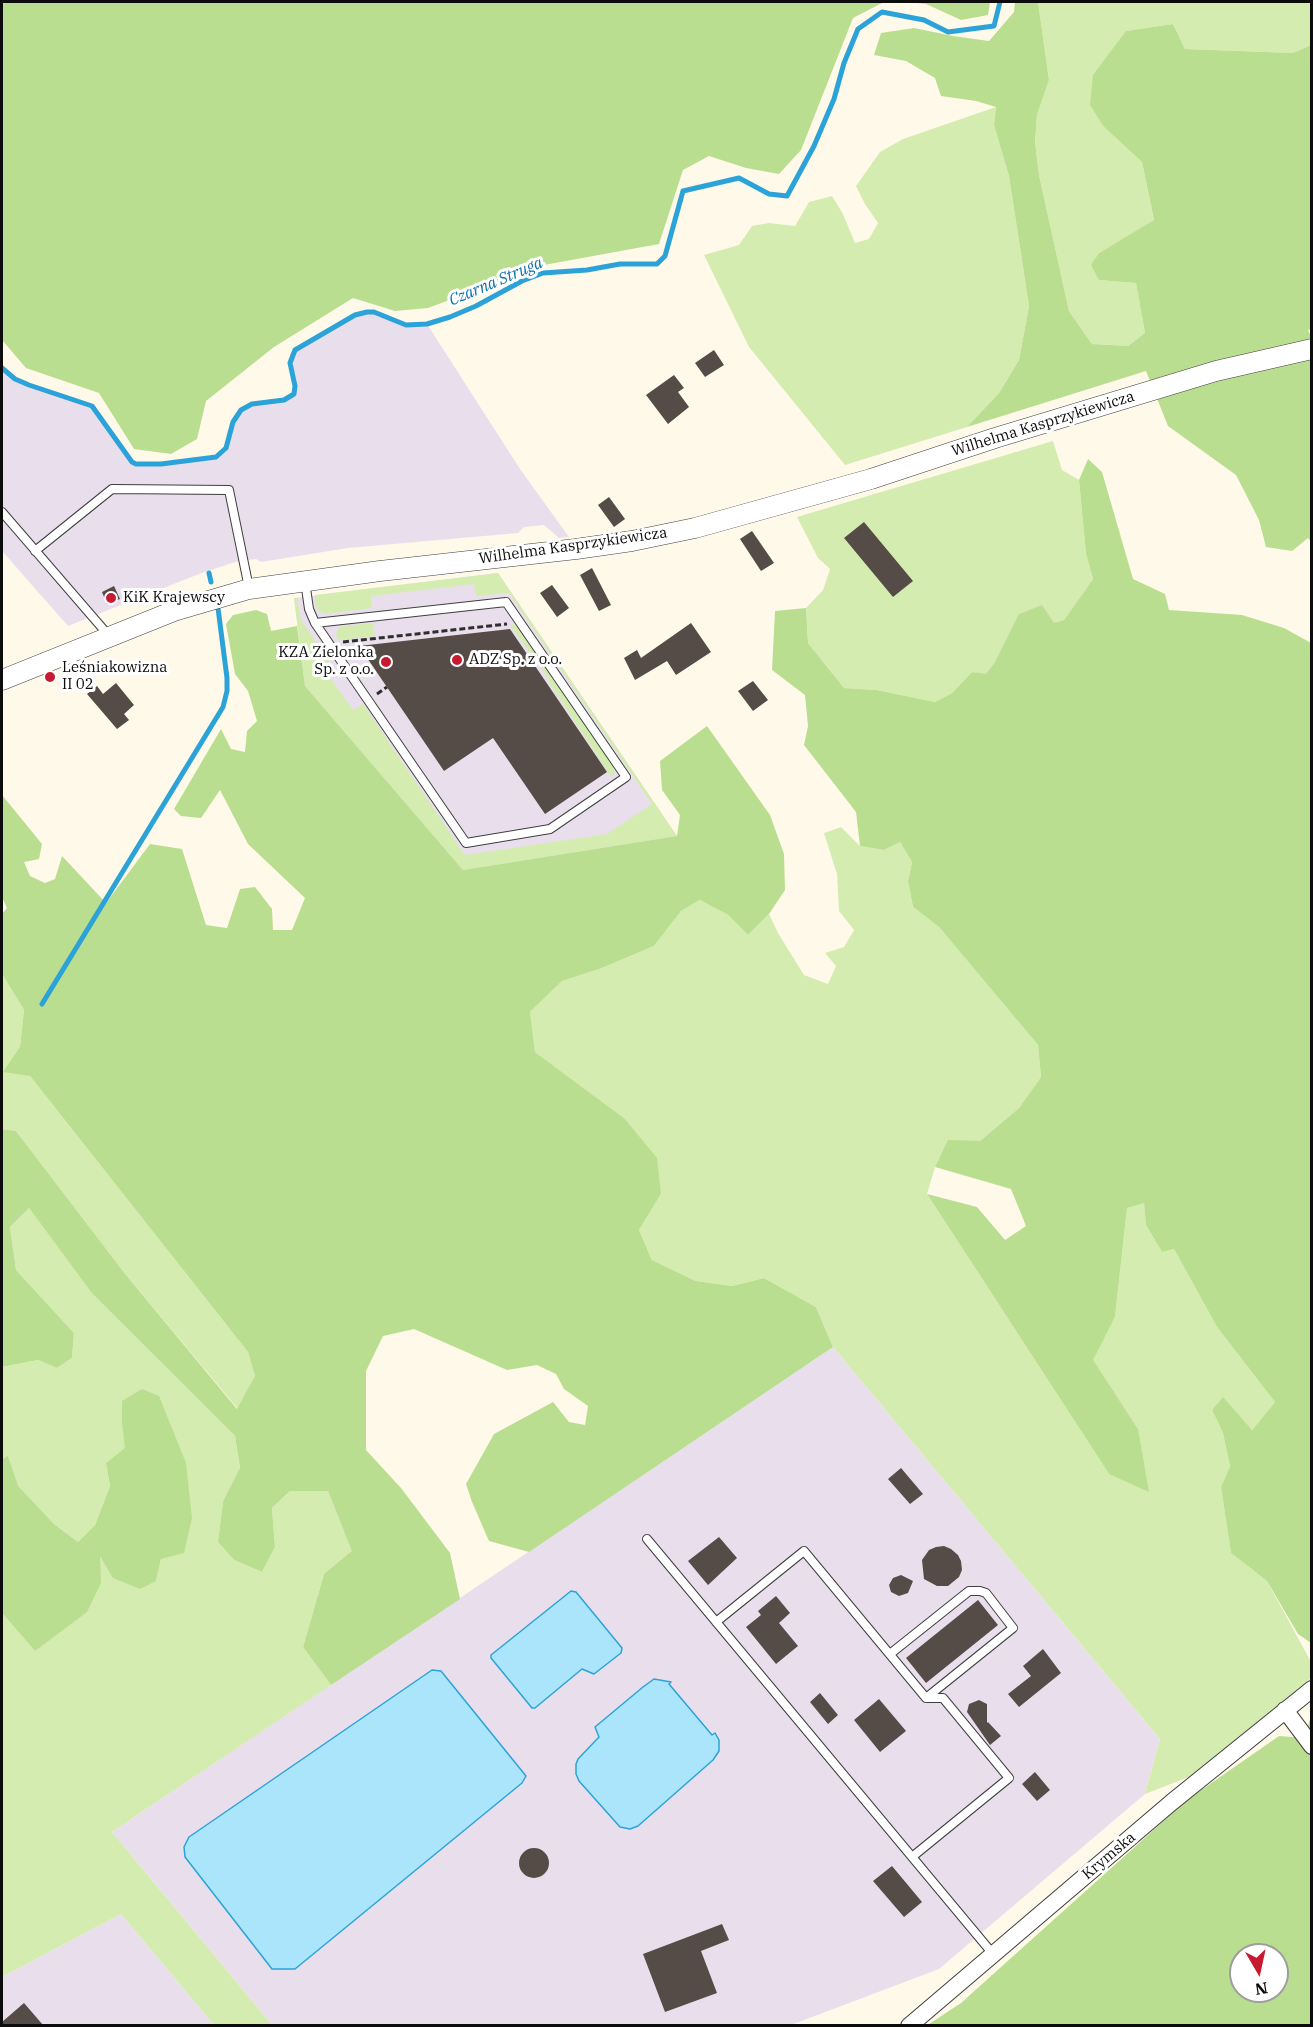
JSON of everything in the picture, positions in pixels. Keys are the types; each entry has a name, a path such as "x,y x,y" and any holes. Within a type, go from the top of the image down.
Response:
{"street":[{"name":"Wilhelma Kasprzykiewicza","path":"2,680 174,611 249,589 598,546 695,528 871,478 1216,371 1311,349"},
{"name":"Krymska","path":"909,2025 1172,1802 1311,1689"},
{"path":"1285,1710 1311,1746"}],"lane":[{"path":"35,550 112,489 229,490 249,589"},
{"path":"2,512 110,637"},
{"path":"305,581 309,609 315,623 466,843 550,829 626,777 506,602 315,623"},
{"path":"647,1539 993,1954"},
{"path":"716,1622 804,1551 926,1698"},
{"path":"890,1654 969,1592 986,1593 1013,1628 926,1698"},
{"path":"912,1857 1009,1778 943,1698 926,1698"}],"path":[{"path":"329,644 520,622"}],"shaded area":[{"path":"374,312 406,325 427,324 520,469 569,537 559,538 544,525 524,527 518,533 348,548 261,562 256,559 235,562 68,626 2,551 2,368 15,379 29,385 92,406 132,462 136,464 161,464 211,458 222,453 226,448 233,422 241,410 252,404 284,400 294,394 295,386 290,363 295,350 355,315"},
{"path":"498,573 677,836 463,870 305,686 294,598"},
{"path":"833,1347 1160,1739 1145,1794 939,1969 791,2025 272,2025 112,1832"},
{"path":"121,1914 214,2025 2,2026 2,1977"}],"green space":[{"path":"2,2 884,2 853,18 801,150 779,174 746,168 709,156 683,170 659,244 544,265 428,308 395,311 353,298 274,347 206,401 197,439 171,454 134,449 99,393 26,368 2,340"},
{"path":"909,2 990,2 988,15 961,20 926,4"},
{"path":"1015,2 1038,2 1049,80 1037,115 1035,142 1039,175 1069,311 1092,344 1128,346 1145,333 1136,283 1099,280 1091,265 1099,253 1154,220 1142,162 1104,127 1090,105 1093,75 1126,31 1173,24 1185,49 1293,53 1311,45 1312,329 1308,330 1312,339 1311,542 1308,538 1292,551 1266,547 1259,520 1236,475 1168,426 1146,371 967,427 999,393 1019,360 1029,306 1009,176 994,125 996,107 976,101 941,96 935,78 906,61 874,55 881,33 914,28 989,41 1014,12"},
{"path":"1038,2 1311,2 1311,45 1293,53 1185,49 1173,24 1126,31 1104,127 1142,162 1154,221 1099,253 1099,280 1136,283 1145,333 1128,346 1092,344 1069,311 1039,175 1035,142 1037,115 1049,80"},
{"path":"996,107 994,125 1009,176 1029,306 1019,360 999,393 967,427 845,465 749,347 704,255 739,245 752,226 769,223 795,226 809,202 832,196 843,214 855,243 869,239 878,223 856,186 880,152 903,139"},
{"path":"1053,441 1062,470 1079,480 1086,554 1093,579 1064,620 1055,623 995,662 986,675 972,672 952,693 935,702 877,690 844,688 808,643 806,608 823,590 830,569 818,558 797,517"},
{"path":"1088,459 1102,472 1133,579 1165,594 1169,610 1242,615 1284,628 1311,643 1311,1643 1298,1634 1267,1581 1231,1553 1221,1487 1230,1467 1223,1433 1212,1410 1223,1397 1252,1430 1275,1402 1217,1327 1174,1249 1162,1252 1146,1225 1144,1203 1127,1208 1115,1317 1093,1360 1138,1429 1149,1492 1109,1474 927,1194 977,1207 1005,1240 1026,1226 1011,1189 935,1167 948,1140 980,1141 1019,1108 1041,1077 1038,1045 939,927 913,907 908,881 912,862 900,842 884,850 860,846 856,812 804,745 808,726 805,695 772,670 775,611 806,608 808,643 844,688 877,690 935,702 952,693 972,672 986,674 995,662 1019,614 1042,605 1054,623 1064,620 1093,579 1086,554 1079,480"},
{"path":"498,573 677,836 463,870 305,686 294,598 297,598 301,620 329,661 322,666 353,710 363,704 465,855 607,834 652,804 509,593 476,596 474,584 371,596 372,608 325,614 318,611 316,606 315,595"},
{"path":"256,610 267,614 271,631 297,626 305,686 463,870 677,836 680,815 662,790 660,761 707,726 770,815 784,854 785,890 769,914 748,935 728,915 700,900 681,911 654,946 602,968 562,981 530,1012 535,1052 624,1118 657,1158 661,1194 639,1230 652,1260 696,1281 732,1286 764,1278 816,1307 833,1347 529,1552 489,1541 466,1484 494,1434 553,1402 569,1422 585,1425 588,1406 564,1389 556,1374 537,1365 507,1370 414,1329 383,1336 366,1371 366,1450 401,1488 450,1553 460,1599 331,1685 303,1647 324,1574 352,1551 328,1491 290,1491 272,1508 275,1547 262,1572 234,1560 218,1542 223,1501 240,1468 235,1436 92,1293 29,1208 10,1227 16,1270 74,1333 72,1358 57,1368 38,1360 2,1367 2,1129 16,1131 126,1275 237,1409 255,1376 248,1352 30,1076 3,1072 20,1047 24,1010 2,974 2,914 7,908 2,897 2,795 42,844 39,859 24,862 30,876 45,883 55,879 62,856 106,903 150,844 182,849 206,925 227,928 240,889 255,887 272,909 273,930 292,930 305,898 248,844 220,790 201,818 181,816 174,809 221,729 231,749 245,752 247,731 257,721 248,691 235,674 226,624 233,615"},
{"path":"373,623 375,636 338,640 336,635 338,628"},
{"path":"517,624 615,768 614,775 611,777 548,678 510,625"},
{"path":"841,827 860,846 884,850 900,842 912,862 908,881 913,907 939,927 1038,1045 1041,1077 1019,1108 980,1141 948,1141 935,1167 927,1194 1109,1474 1138,1429 1092,1360 1115,1317 1127,1208 1144,1202 1146,1225 1162,1252 1174,1249 1217,1327 1275,1402 1251,1431 1223,1398 1212,1410 1223,1433 1230,1468 1221,1487 1231,1553 1267,1581 1311,1662 1311,1678 1194,1775 1145,1794 1160,1739 833,1347 816,1307 764,1278 732,1286 696,1281 652,1260 639,1230 661,1194 624,1118 535,1052 530,1012 562,981 602,968 654,946 681,911 700,900 728,915 748,935 769,914 804,975 828,984 836,966 825,953 844,947 854,930 839,911 837,874 824,833"},
{"path":"2,974 24,1010 20,1047 30,1076 248,1352 255,1376 238,1409 126,1275 16,1131 2,1129"},
{"path":"29,1208 93,1293 235,1436 240,1469 223,1501 218,1542 234,1560 262,1572 275,1547 272,1508 290,1491 328,1491 353,1552 324,1574 303,1647 331,1685 112,1832 272,2025 214,2025 121,1914 2,1977 2,1613 35,1651 100,1555 156,1581 161,1559 122,1423 126,1448 106,1463 110,1486 95,1525 78,1542 54,1524 17,1486 8,1457 2,1459 2,1367 38,1360 57,1368 72,1358 74,1333 16,1270 10,1227"},
{"path":"142,1389 159,1396 186,1463 192,1518 184,1553 161,1559 156,1581 140,1589 113,1578 100,1556 101,1583 87,1612 35,1651 2,1613 2,1459 8,1456 18,1486 54,1524 78,1542 95,1525 110,1486 106,1463 125,1448 122,1401"},
{"path":"1311,1716 1311,2025 926,2026 961,2003 1187,1800 1279,1736 1304,1738"}],"water":[{"path":"571,1591 576,1592 622,1648 621,1653 594,1674 582,1669 535,1708 532,1708 491,1658 491,1655"},
{"path":"432,1670 441,1671 526,1776 522,1783 295,1969 272,1969 185,1857 184,1847 189,1837"},
{"path":"654,1679 671,1682 669,1684 712,1735 715,1733 719,1740 719,1751 713,1760 638,1826 630,1829 620,1827 579,1781 576,1764 599,1737 595,1727"}],"building":[{"path":"714,350 724,365 705,377 695,363"},
{"path":"674,375 684,388 678,392 689,407 668,424 646,395"},
{"path":"609,497 625,519 614,527 598,505"},
{"path":"864,522 913,581 893,597 844,538"},
{"path":"752,531 774,563 761,571 740,539"},
{"path":"592,568 611,605 599,611 580,575"},
{"path":"552,585 569,608 557,617 540,593"},
{"path":"114,586 120,599 107,604 102,592"},
{"path":"691,623 711,652 676,675 667,661 635,680 624,658 637,650 641,658"},
{"path":"510,629 607,772 545,814 493,738 444,771 359,646"},
{"path":"753,681 768,700 753,711 738,691"},
{"path":"116,683 134,705 124,714 129,720 117,729 87,694 97,686 103,694"},
{"path":"901,1468 923,1494 910,1504 888,1479"},
{"path":"719,1537 737,1558 708,1585 688,1561"},
{"path":"944,1546 951,1549 961,1561 962,1570 959,1577 948,1586 937,1586 924,1579 922,1560 929,1550"},
{"path":"901,1575 913,1581 908,1593 899,1596 891,1592 889,1585 893,1578"},
{"path":"776,1596 790,1613 779,1623 798,1646 776,1664 746,1627 761,1615 758,1611"},
{"path":"978,1600 998,1625 926,1683 906,1658"},
{"path":"1043,1649 1061,1673 1019,1707 1008,1694 1031,1676 1023,1666"},
{"path":"820,1693 838,1715 828,1724 810,1702"},
{"path":"879,1699 906,1731 880,1752 854,1720"},
{"path":"979,1700 987,1704 987,1723 1001,1736 990,1745 967,1712 969,1704"},
{"path":"1035,1772 1050,1790 1037,1801 1022,1784"},
{"path":"534,1848 540,1849 548,1857 548,1869 540,1877 534,1878 528,1877 520,1869 519,1863 520,1857 528,1849"},
{"path":"892,1866 922,1902 904,1917 873,1881"},
{"path":"722,1924 729,1940 701,1951 717,1993 665,2012 643,1954"},
{"path":"24,2003 43,2025 2,2025 2,2022"}],"waterway":[{"name":"Czarna Struga","path":"2,368 15,379 29,385 92,406 132,462 136,464 161,464 216,457 226,448 233,422 241,410 252,404 284,400 294,394 295,386 290,363 295,350 355,315 374,312 406,325 427,324 476,306 522,281 543,273 587,270 620,264 657,264 665,256 683,191 739,178 769,194 787,196 814,146 834,99 844,63 858,29 882,12 924,20 948,32 994,26 1000,2"},
{"path":"209,573 211,582"},
{"path":"42,1004 223,707 227,678 218,608"}],"place":[{"name":"KiK Krajewscy","path":"111,598"},
{"name":"ADZ Sp. z o.o.","path":"457,660"},
{"name":"KZA Zielonka Sp. z o.o.","path":"386,662"},
{"name":"Leśniakowizna II 02","path":"50,677"}]}
